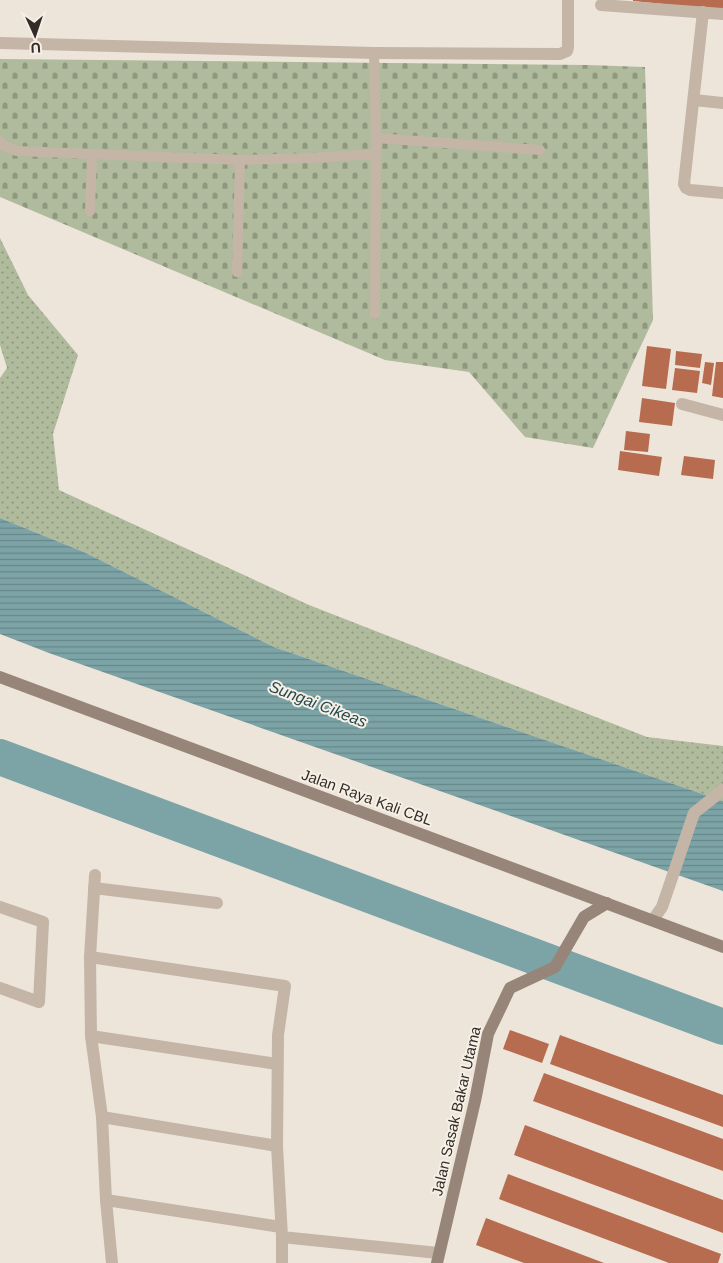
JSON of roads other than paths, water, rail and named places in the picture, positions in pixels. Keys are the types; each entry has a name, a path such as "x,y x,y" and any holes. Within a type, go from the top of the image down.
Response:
{"main road":[{"name":"Jalan Raya Kali CBL","path":"0,677 723,947"},
{"name":"Jalan Sasak Bakar Utama","path":"438,1258 475,1101 488,1034 510,988 555,967 584,917 607,903"}],"street":[{"path":"0,43 374,53 560,54 567,52 568,47 568,0"},
{"path":"602,6 723,14"},
{"path":"703,12 684,184 690,190 723,193"},
{"path":"694,100 723,103"},
{"path":"682,404 723,415"},
{"path":"653,920 662,907 694,813 723,790"},
{"path":"95,874 90,958 91,1036 102,1117 106,1200 112,1263"},
{"path":"94,888 217,903"},
{"path":"0,907 43,922 39,1002 0,988"},
{"path":"90,958 285,986 278,1035 277,1064 277,1146 282,1263"},
{"path":"91,1036 277,1064"},
{"path":"102,1117 277,1146"},
{"path":"106,1200 438,1258"}],"lane":[{"path":"374,53 376,138 375,314"},
{"path":"376,138 540,150"},
{"path":"0,141 2,145 17,151 240,160 376,154"},
{"path":"90,210 92,154"},
{"path":"237,272 240,160"}],"water":[{"name":"Sungai Cikeas","path":"0,518 84,552 274,647 723,801 723,891 0,634"}],"waterway":[{"path":"0,757 723,1027"}]}
